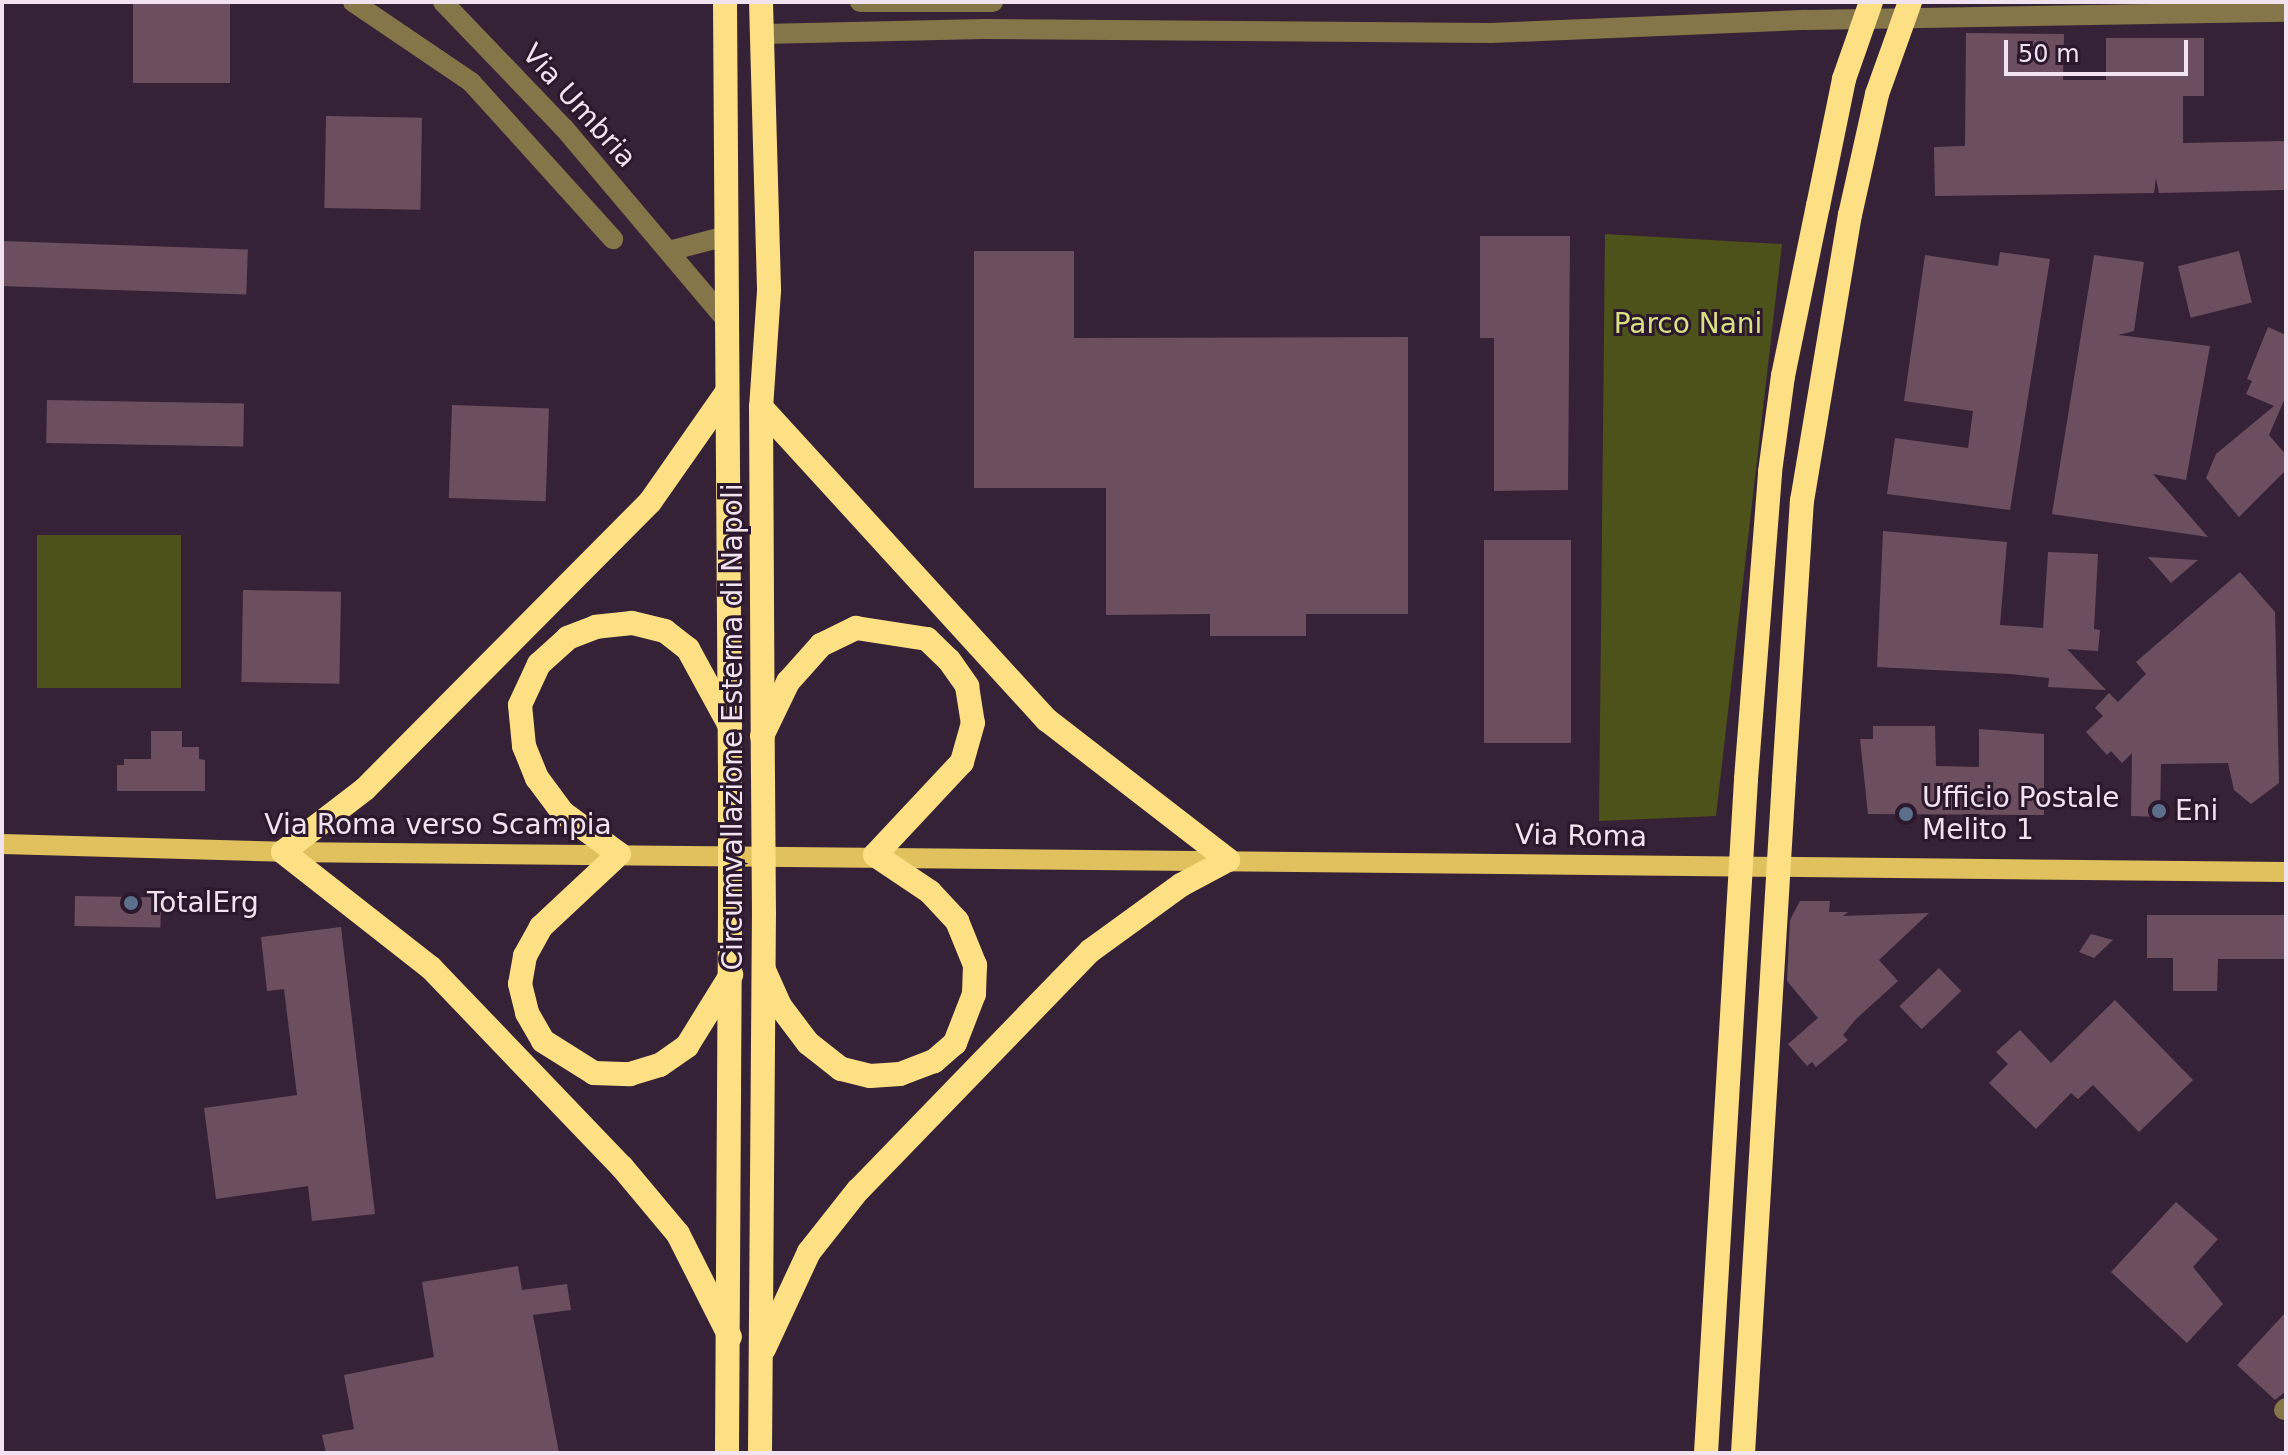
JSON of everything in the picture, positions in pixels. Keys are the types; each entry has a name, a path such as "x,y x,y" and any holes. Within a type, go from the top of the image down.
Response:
{"highway":[{"name":"Circumvallazione Esterna di Napoli","path":"725,2 731,975 727,1453"},
{"name":"Circumvallazione Esterna di Napoli","path":"760,1453 764,1349 761,407 769,291 761,2"},
{"path":"1706,1453 1746,779 1770,472 1783,376 1844,79 1871,2"},
{"path":"1743,1453 1802,501 1850,215 1877,94 1910,2"},
{"path":"727,392 629,523 365,789 283,852 431,968 622,1167 678,1234 730,1337"},
{"path":"761,407 1047,720 1228,860 1181,885 1090,951 858,1190 809,1252 764,1349"},
{"path":"730,726 688,649 665,631 632,623 596,627 568,638 539,664 520,705 524,746 537,778 563,813 619,854 564,901 541,927 525,956 520,984 527,1013 543,1041 594,1073 630,1074 660,1065 687,1046 731,975"},
{"path":"762,736 796,673 821,645 856,628 927,639 949,660 967,686 973,723 962,762 875,855 930,892 957,921 975,965 975,979 974,994 955,1043 934,1061 900,1074 870,1076 841,1069 808,1043 780,1006 764,970"}],"main road":[{"name":"Via Roma verso Scampia","path":"2,844 283,852 875,855"},
{"name":"Via Roma","path":"875,855 2286,872"}],"street":[{"path":"353,2 471,82 613,239"},
{"name":"Via Umbria","path":"443,2 564,128 726,320"},
{"path":"860,2 993,2"},
{"path":"761,34 984,29 1491,33 1807,20 2286,12"},
{"path":"669,251 726,236"}],"green space":[{"name":"Parco Nani","path":"1605,234 1782,244 1716,816 1599,821"},
{"path":"37,535 181,535 181,688 37,688"}],"building":[{"path":"133,2 230,2 230,83 133,83"},
{"path":"1966,33 2064,34 2063,80 2106,80 2106,38 2204,38 2204,96 2183,96 2183,143 2286,141 2286,190 2159,193 2156,178 2154,193 1935,196 1934,147 1965,146"},
{"path":"326,116 422,118 420,210 324,208"},
{"path":"1480,236 1570,236 1568,490 1494,491 1494,338 1480,338"},
{"path":"2,241 248,250 246,295 2,286"},
{"path":"974,251 1074,251 1074,338 1408,337 1408,614 1306,614 1306,636 1210,636 1210,614 1106,615 1106,488 974,488"},
{"path":"2239,251 2252,302 2191,318 2178,266"},
{"path":"2000,252 2050,259 2010,510 1887,494 1895,438 1968,448 1973,411 1904,401 1925,255 1998,266"},
{"path":"2094,255 2144,262 2134,331 2118,335 2210,346 2186,480 2153,474 2208,537 2052,514"},
{"path":"2268,327 2286,335 2286,396 2269,435 2286,455 2286,470 2239,517 2206,478 2216,454 2274,406 2246,394 2252,381 2247,379"},
{"path":"47,400 244,403 243,446 46,443"},
{"path":"452,405 549,408 546,501 449,498"},
{"path":"1883,531 2007,542 2000,625 2043,628 2048,552 2098,554 2094,629 2100,630 2098,651 2067,649 2106,690 2048,687 2049,678 2011,674 1877,667"},
{"path":"1484,540 1571,540 1571,743 1484,743"},
{"path":"2148,557 2198,560 2171,583"},
{"path":"2240,572 2275,612 2279,783 2251,804 2234,790 2228,763 2161,764 2160,817 2131,816 2132,753 2122,763 2111,751 2107,755 2086,732 2103,716 2095,708 2109,693 2118,702 2146,674 2136,662"},
{"path":"243,590 341,592 339,684 241,682"},
{"path":"1873,726 1935,726 1936,766 1979,767 1979,729 2044,734 2044,815 1868,814 1860,739 1873,739"},
{"path":"151,731 182,731 182,747 199,747 199,759 205,760 205,791 117,791 117,765 124,765 124,759 151,759"},
{"path":"75,896 161,898 160,927 74,926"},
{"path":"1800,901 1830,901 1829,912 1848,912 1843,916 1929,913 1879,960 1898,981 1856,1019 1843,1035 1848,1040 1816,1067 1812,1062 1807,1066 1788,1044 1818,1018 1787,981 1790,920"},
{"path":"2147,915 2286,915 2286,959 2218,959 2217,991 2173,991 2173,958 2147,958"},
{"path":"341,927 375,1214 312,1221 308,1186 216,1199 204,1108 297,1095 284,989 267,991 261,937"},
{"path":"2091,934 2113,940 2094,958 2079,952"},
{"path":"1939,968 1961,991 1922,1029 1899,1006"},
{"path":"2115,1000 2193,1080 2139,1132 2093,1085 2078,1099 2071,1093 2036,1129 1989,1083 2008,1064 1996,1052 2020,1030 2051,1063"},
{"path":"2176,1202 2218,1239 2193,1267 2223,1304 2187,1343 2111,1272"},
{"path":"518,1266 522,1290 567,1284 571,1310 533,1315 559,1453 326,1453 322,1435 354,1429 344,1375 434,1357 422,1282"},
{"path":"2286,1312 2286,1391 2275,1400 2237,1365"}],"place":[{"name":"Eni","path":"2159,811"},
{"name":"Ufficio Postale Melito 1","path":"1906,814"},
{"name":"TotalErg","path":"131,903"}]}
